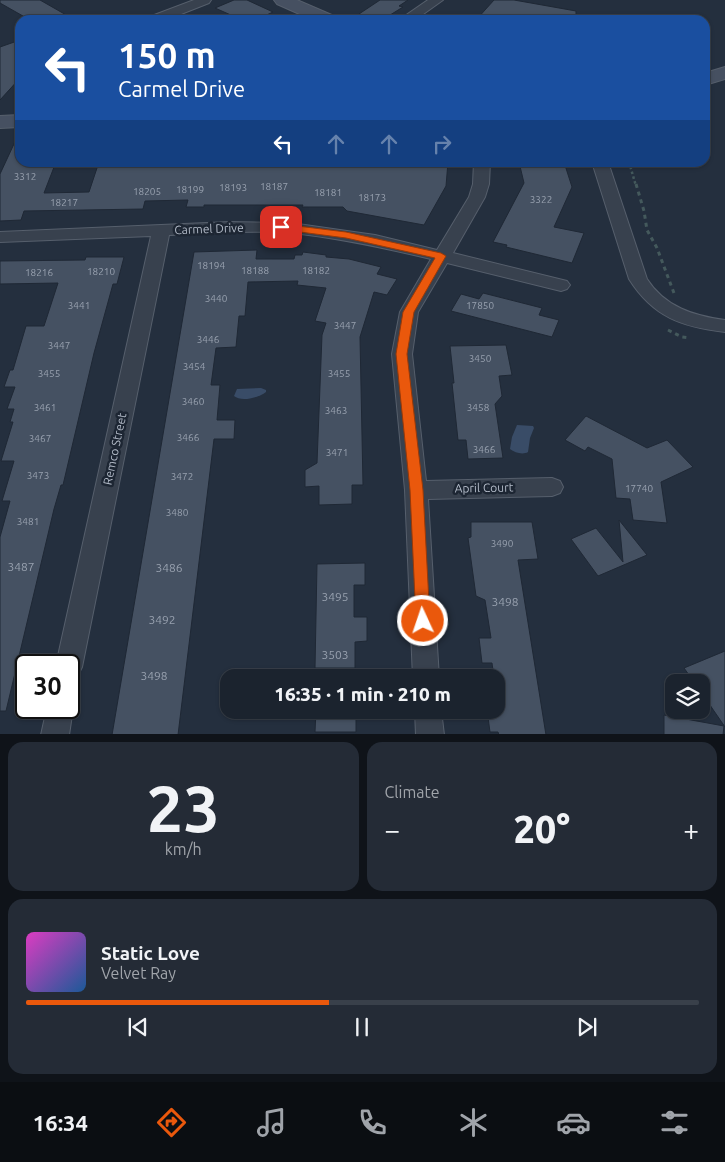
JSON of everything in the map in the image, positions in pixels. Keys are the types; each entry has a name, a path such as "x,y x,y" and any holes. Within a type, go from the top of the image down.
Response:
{"street":[{"path":"167,15 205,0"},
{"path":"283,0 317,15"},
{"path":"414,15 437,0"},
{"path":"710,78 725,73"},
{"path":"710,80 725,80"},
{"path":"0,122 15,121"},
{"path":"426,669 416,490 402,341 409,312 477,197 481,184 482,167"},
{"path":"602,167 638,279 645,291 655,302 682,317 725,326"},
{"name":"Carmel Drive","path":"0,237 230,227 292,228 346,235 561,285"},
{"name":"Remco Street","path":"72,654 161,231"},
{"name":"April Court","path":"416,490 552,487"},
{"path":"54,734 57,719"},
{"path":"429,719 430,734"}],"path":[{"path":"630,167 644,211 647,230 665,266 674,298"}],"water":[{"path":"261,388 266,390 266,392 254,397 241,399 234,396 237,389"},
{"path":"517,425 533,426 534,428 528,452 526,453 514,452 510,449"}],"building":[{"path":"0,0 40,0 66,15 21,15 0,3"},
{"path":"234,0 247,0 273,12 267,15 231,15 215,8"},
{"path":"380,0 408,0 399,6 403,7 390,15 359,14"},
{"path":"494,0 514,0 576,11 576,15 480,15"},
{"path":"15,42 15,84 0,100 0,47"},
{"path":"15,142 15,167 54,167 44,193 89,192 97,167 448,167 446,186 424,225 347,211 343,207 204,205 204,207 186,207 188,200 145,201 143,209 24,211 21,220 0,221 0,174"},
{"path":"520,167 566,167 572,187 554,227 584,233 572,263 493,242 524,183"},
{"path":"257,250 256,259 294,259 295,255 302,255 303,252 326,255 326,257 349,259 381,267 377,274 397,279 387,295 374,292 360,337 363,485 352,485 352,504 319,505 319,486 305,487 305,470 317,463 322,335 326,323 315,321 326,288 297,285 298,281 248,282 245,316 239,316 236,347 216,348 211,385 220,385 217,420 235,420 234,439 214,439 178,734 112,734 194,252"},
{"path":"86,257 124,257 117,284 113,284 94,353 63,485 61,485 54,509 20,654 15,654 15,673 6,711 0,711 0,537 10,501 2,501 14,461 1,461 13,422 10,422 14,409 7,409 15,387 4,387 10,370 13,370 26,326 44,326 58,283 0,284 0,261 85,260"},
{"path":"483,293 542,308 539,315 559,320 552,337 451,311 461,294 479,299"},
{"path":"506,345 512,375 499,376 502,396 495,404 503,458 468,459 466,440 458,440 450,346"},
{"path":"586,416 647,448 667,440 693,467 661,482 667,523 633,520 630,499 616,498 612,459 588,447 585,451 565,440"},
{"path":"619,520 647,555 598,576 571,539 596,528 623,562"},
{"path":"471,522 532,522 538,559 518,560 546,734 499,734 498,732 490,732 488,719 505,719 505,669 493,669 492,663 482,663 479,638 491,638 485,600 476,596 468,538 471,537"},
{"path":"365,563 365,585 354,585 354,617 367,617 367,641 355,642 355,668 315,668 317,564"},
{"path":"725,651 725,727 710,705 710,674 688,674 684,668"},
{"path":"664,715 665,719 686,719 724,726 723,734 664,734"},
{"path":"316,719 356,719 356,732 315,732"}],"route":[{"path":"281,227 323,231 375,240 441,256 409,312 402,341 416,490 423,621"}]}
